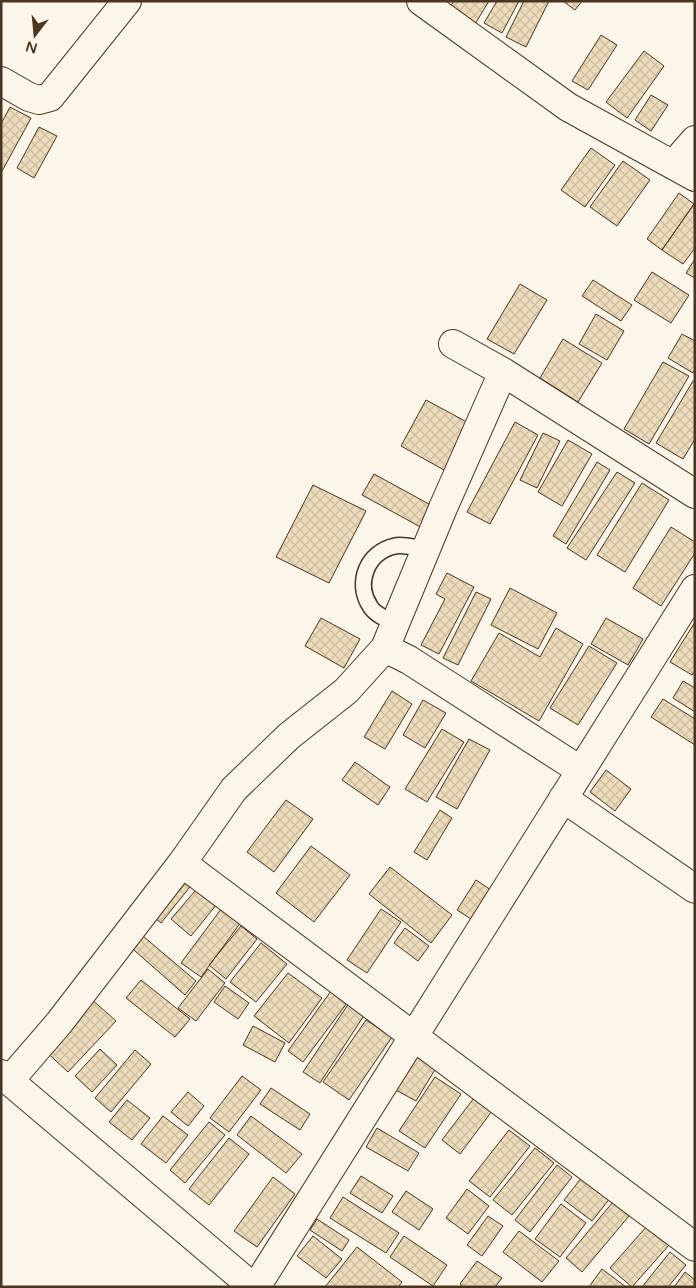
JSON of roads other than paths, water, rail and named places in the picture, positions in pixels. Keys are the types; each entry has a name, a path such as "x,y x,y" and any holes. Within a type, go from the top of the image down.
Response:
{"street":[{"path":"1,81 29,97 39,100 50,97 127,1"},
{"path":"421,1 568,106 684,171 695,140"},
{"path":"452,344 504,372 695,494"},
{"path":"504,372 425,549 390,636 346,691 289,736 234,789 182,863 59,1023 5,1077 255,1287 695,589"},
{"path":"390,636 409,660 580,770"},
{"path":"563,798 695,888"},
{"path":"182,863 695,1247"}],"lane":[{"path":"390,636 370,608 364,594 363,583 368,564 376,554 395,546 425,549"}]}
